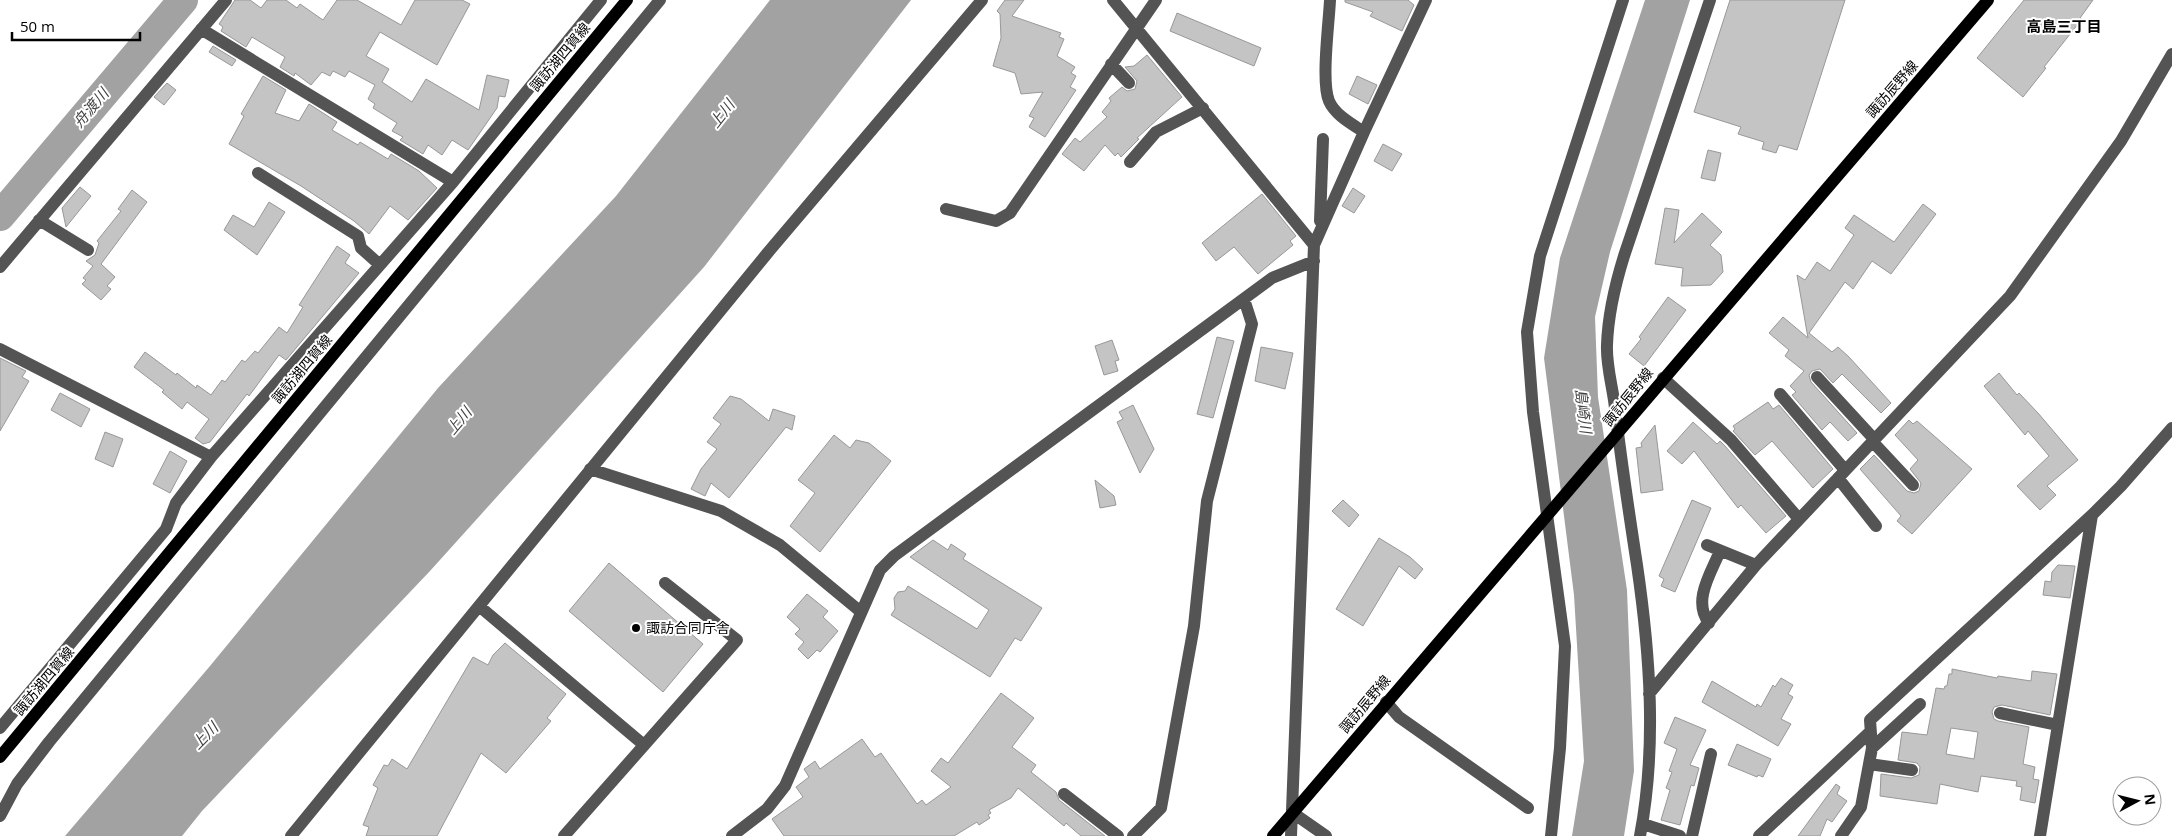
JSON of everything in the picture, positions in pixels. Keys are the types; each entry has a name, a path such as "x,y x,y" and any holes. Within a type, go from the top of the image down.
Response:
{"main road":[{"name":"諏訪湖四賀線","path":"0,757 627,0"},
{"name":"諏訪辰野線","path":"1272,836 1988,0"}],"street":[{"path":"0,267 226,0"},
{"path":"0,728 166,529 176,503 211,457 453,182 601,0"},
{"path":"0,816 17,784 50,742 660,0"},
{"path":"291,836 770,250 982,0"},
{"path":"1113,0 1314,245"},
{"path":"946,209 996,221 1010,213 1156,0"},
{"path":"1330,0 1327,84 1329,102 1341,117 1364,132"},
{"path":"1291,836 1314,245 1320,228 1426,0"},
{"path":"1551,836 1560,748 1565,646 1550,512 1533,412 1527,332 1540,256 1623,0"},
{"path":"1680,836 1641,830 1648,769 1649,694 1645,622 1614,438 1607,347 1614,287 1710,0"},
{"path":"202,29 453,182"},
{"path":"1649,694 1756,565 2010,296 2121,141 2172,54"},
{"path":"1111,64 1129,84"},
{"path":"1130,162 1156,132 1203,108"},
{"path":"1320,228 1323,139"},
{"path":"258,173 358,236 361,248 380,265"},
{"path":"39,220 88,250"},
{"path":"732,836 767,809 785,786 880,570 894,556 1272,278 1314,261"},
{"path":"1133,836 1161,808 1194,626 1208,501 1252,324 1244,299"},
{"path":"0,349 211,457"},
{"path":"1817,377 1913,485"},
{"path":"1663,378 1730,440 1799,519"},
{"path":"1780,394 1841,474 1876,526"},
{"path":"1841,836 1861,807 1872,748 1870,720 2092,515 2121,486 2172,428"},
{"path":"590,469 720,511 780,545 861,612"},
{"path":"2040,836 2092,515"},
{"path":"1707,546 1756,565"},
{"path":"1709,622 1702,614 1701,599 1720,551"},
{"path":"564,836 737,640 665,583"},
{"path":"479,606 644,745"},
{"path":"1386,702 1399,717 1528,808"},
{"path":"1872,748 1920,704"},
{"path":"2000,713 2058,725"},
{"path":"1759,836 1870,732"},
{"path":"1692,836 1711,754"},
{"path":"1869,764 1912,770"},
{"path":"1064,794 1118,836"},
{"path":"1293,813 1326,836"}],"water":[{"name":"上川","path":"770,0 911,0 704,267 430,571 202,811 182,836 65,836 210,666 438,388 616,196"},
{"name":"島崎川","path":"1645,0 1690,0 1610,252 1595,317 1598,397 1627,590 1634,771 1624,836 1572,836 1584,761 1574,595 1544,358 1560,258"}],"building":[{"path":"235,0 250,0 261,8 267,0 286,0 297,8 300,4 323,20 337,0 357,0 401,25 415,0 462,0 470,4 437,65 380,32 366,56 389,69 382,82 412,102 426,79 479,110 487,75 509,80 505,97 499,96 497,108 468,150 452,140 442,155 428,145 423,154 400,140 403,137 392,131 397,123 373,108 375,104 368,99 375,85 349,71 345,77 333,71 330,76 322,72 311,85 295,73 294,76 280,67 285,57 252,37 246,47 221,31 223,27 219,24"},
{"path":"1005,0 1024,0 1012,16 1061,33 1059,37 1064,39 1057,56 1075,67 1071,73 1076,76 1070,87 1076,90 1045,137 1029,127 1034,118 1029,116 1043,92 1021,94 1015,73 993,66 1001,38 1000,14 997,11"},
{"path":"1345,0 1408,0 1414,5 1402,31 1370,16 1373,12 1345,2"},
{"path":"1730,0 1845,0 1797,150 1779,145 1776,153 1762,149 1764,142 1738,134 1741,127 1694,112"},
{"path":"2024,0 2093,0 2080,18 2082,19 2023,97 1977,58"},
{"path":"1177,13 1261,48 1254,66 1170,31"},
{"path":"213,46 236,60 232,66 209,52"},
{"path":"1147,55 1182,97 1137,138 1139,139 1121,157 1118,153 1115,156 1105,145 1084,171 1062,154 1075,138 1080,142 1107,117 1102,112 1111,101 1109,98 1122,87 1127,91 1135,89 1137,81 1125,67 1134,66"},
{"path":"263,76 286,90 275,113 299,121 309,104 337,122 332,130 358,145 360,142 388,159 391,154 419,171 437,188 408,220 390,206 369,234 354,221 301,186 229,144 244,116 241,114"},
{"path":"1357,76 1377,85 1368,104 1349,94"},
{"path":"167,83 176,90 164,105 154,97"},
{"path":"1383,144 1402,154 1392,171 1374,161"},
{"path":"1708,150 1721,153 1715,181 1701,178"},
{"path":"80,187 91,196 66,227 62,208"},
{"path":"1353,188 1365,196 1354,213 1342,206"},
{"path":"132,190 147,202 101,264 115,277 107,286 111,289 101,300 82,284 86,280 83,278 93,266 86,261 95,255 99,243 97,241 121,211 118,209"},
{"path":"1262,194 1296,236 1290,241 1293,245 1258,274 1234,247 1216,261 1202,243"},
{"path":"269,202 285,212 257,255 224,230 233,215 254,227"},
{"path":"1923,204 1936,214 1891,274 1872,261 1853,289 1845,282 1809,333 1832,352 1838,347 1891,403 1881,413 1842,374 1833,383 1820,369 1812,371 1809,375 1811,382 1857,433 1848,441 1830,422 1822,430 1792,395 1796,392 1790,386 1804,371 1785,356 1789,350 1769,333 1783,317 1808,338 1797,275 1805,280 1817,262 1830,271 1854,235 1845,228 1854,215 1894,242"},
{"path":"1665,208 1679,210 1674,243 1702,213 1722,232 1710,245 1721,255 1723,272 1711,285 1681,286 1683,268 1655,264"},
{"path":"337,246 350,255 345,263 359,273 286,360 279,355 249,396 247,394 210,442 203,444 195,438 209,419 187,402 182,409 162,392 164,390 134,367 145,352 176,375 177,373 196,388 197,385 211,395 222,380 225,382 242,360 245,362 255,351 258,353 279,327 287,333 303,307 299,305"},
{"path":"1668,297 1686,310 1644,366 1629,354"},
{"path":"1217,337 1234,341 1213,418 1197,414"},
{"path":"1112,340 1119,360 1115,361 1118,371 1104,375 1095,346"},
{"path":"1261,347 1293,353 1285,389 1255,381"},
{"path":"0,358 26,371 22,377 29,381 0,431"},
{"path":"1999,373 2017,395 2019,393 2038,413 2078,460 2047,486 2056,495 2040,510 2017,486 2049,456 2028,431 2025,435 1984,386"},
{"path":"60,393 90,409 81,427 51,410"},
{"path":"730,396 741,399 769,421 773,409 795,416 792,430 786,427 729,498 711,483 705,496 691,489 701,469 717,449 707,442 721,424 713,418"},
{"path":"1768,402 1773,409 1779,405 1833,469 1813,488 1772,441 1755,455 1733,431 1735,429 1733,426"},
{"path":"1133,405 1154,449 1140,473 1117,422 1123,419 1119,412"},
{"path":"1909,420 1913,424 1917,421 1972,469 1912,534 1897,521 1901,516 1860,469 1874,455 1907,491 1914,493 1919,491 1921,483 1910,469 1918,460 1895,435"},
{"path":"1693,422 1717,444 1720,441 1725,446 1786,516 1766,533 1741,505 1738,508 1694,451 1682,464 1667,451"},
{"path":"1655,425 1663,490 1641,493 1636,448 1642,447 1641,443"},
{"path":"105,432 123,439 113,467 95,459"},
{"path":"834,435 850,448 856,440 869,443 891,461 820,552 790,526 815,493 798,480"},
{"path":"170,451 187,461 170,493 153,484"},
{"path":"1095,480 1114,496 1116,505 1100,508"},
{"path":"1343,500 1359,515 1349,527 1332,511"},
{"path":"1692,500 1711,508 1675,592 1661,586 1664,579 1659,576"},
{"path":"1379,538 1410,557 1423,569 1415,579 1399,566 1363,626 1336,609"},
{"path":"933,540 948,550 951,544 966,554 963,559 1042,608 1021,641 1015,638 990,677 891,615 895,609 894,598 898,592 905,591 908,586 977,629 989,610 910,557"},
{"name":"諏訪合同庁舎","path":"609,563 703,644 663,692 569,611"},
{"path":"2058,565 2075,566 2070,598 2043,595 2045,581 2051,582 2052,572"},
{"path":"807,594 828,611 823,617 838,631 820,652 817,650 808,659 798,649 804,642 795,634 800,629 787,617"},
{"path":"505,643 566,694 547,718 551,721 506,773 481,753 437,836 366,836 369,827 363,825 378,788 373,785 384,765 388,766 392,759 407,769 473,657 488,665 493,655"},
{"path":"1952,669 1997,678 1998,676 2031,681 2032,671 2057,674 2050,715 2002,705 1994,707 1992,712 1994,719 1998,721 2029,727 2023,764 2035,767 2033,779 2039,780 2035,803 2020,800 2022,787 2016,786 2017,781 1981,776 1978,792 1940,784 1937,804 1880,796 1881,774 1911,778 1919,775 1920,767 1917,763 1898,760 1902,732 1927,735 1936,688 1944,689 1947,686 1949,674 1952,674","holes":["1951,728 1978,732 1974,759 1946,754"]},
{"path":"1781,678 1793,685 1788,694 1793,697 1781,719 1791,724 1778,746 1702,702 1712,681 1756,707 1757,704 1761,707 1773,685 1775,687"},
{"path":"1001,693 1034,718 1012,747 1036,765 1031,772 1056,792 1059,800 1105,836 1081,836 1066,823 1064,826 1018,788 1011,798 989,810 991,813 988,815 990,818 979,825 977,822 954,836 784,836 772,819 803,797 796,787 809,777 804,769 815,761 820,769 862,739 875,757 881,753 917,804 922,800 926,805 951,787 931,771 941,758 948,763"},
{"path":"1675,717 1706,730 1690,765 1699,768 1694,786 1691,785 1680,825 1661,820 1670,790 1666,788 1672,772 1669,771 1677,749 1664,743"},
{"path":"1737,744 1771,759 1763,777 1758,775 1757,777 1728,765"},
{"path":"1836,784 1840,787 1837,794 1847,801 1832,822 1827,819 1820,836 1798,836"}],"waterway":[{"name":"舟渡川","path":"0,216 183,0"}],"place":[{"name":"諏訪合同庁舎","path":"636,628"}],"district":[{"name":"高島三丁目","path":"2064,27"}]}
